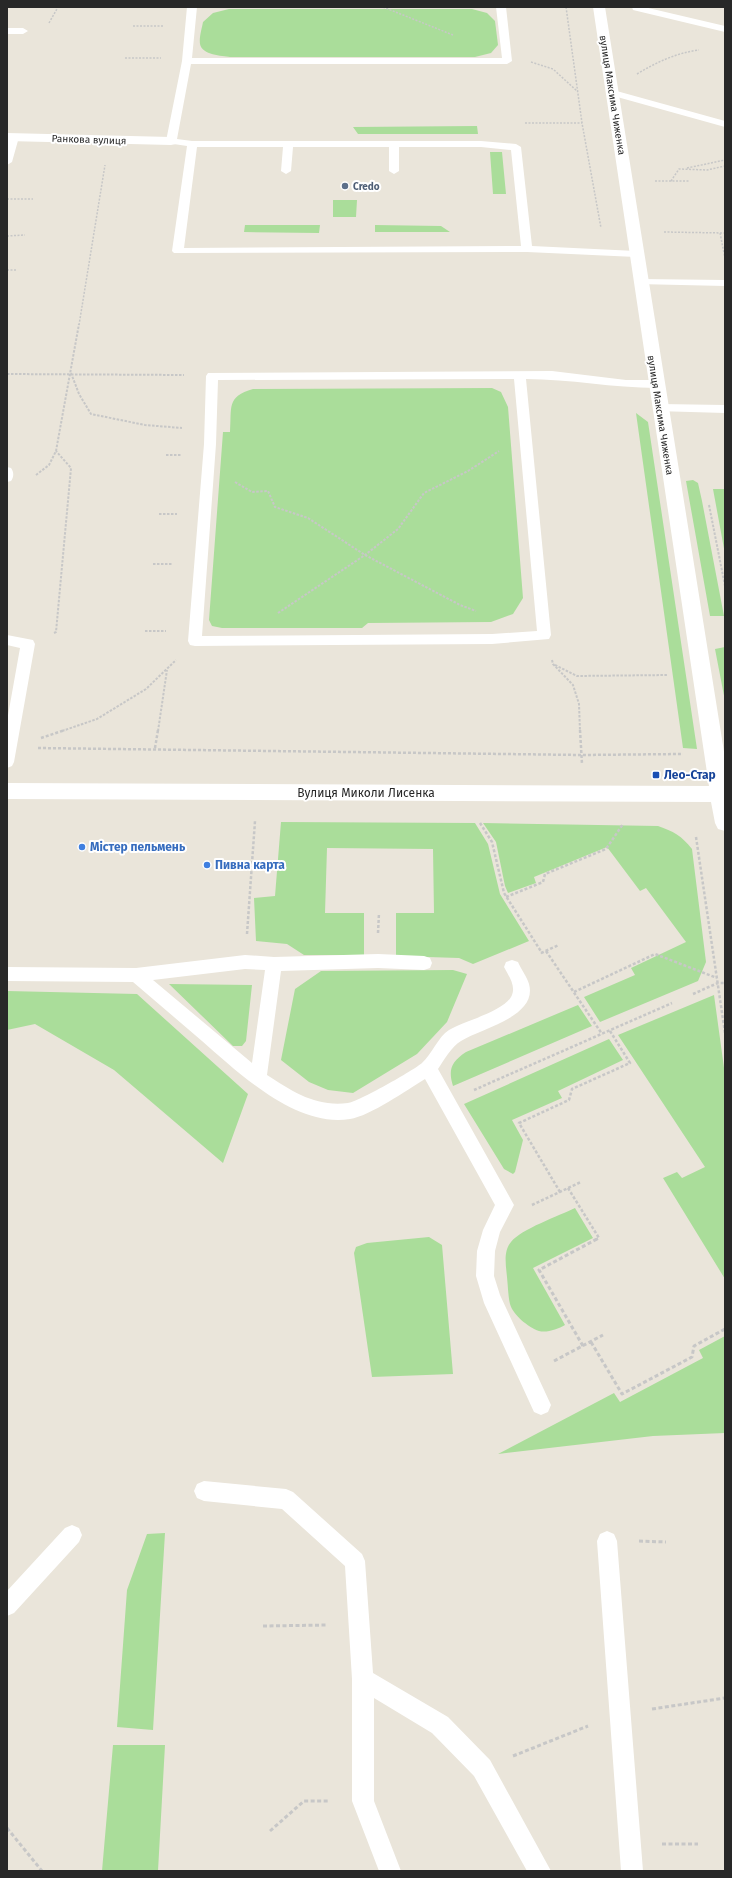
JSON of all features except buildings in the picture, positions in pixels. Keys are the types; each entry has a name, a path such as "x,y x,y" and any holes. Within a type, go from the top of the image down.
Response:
{"street":[{"name":"вулиця Максима Чиженка","path":"599,7 714,754 722,794 725,823"},
{"name":"Ранкова вулиця","path":"10,137 171,141"},
{"name":"Вулиця Миколи Лисенка","path":"7,791 722,794"}],"lane":[{"path":"192,7 187,60 171,141 192,144 481,144 516,147 527,250"},
{"path":"187,60 508,61 500,7"},
{"path":"636,8 725,29"},
{"path":"7,31 23,31"},
{"path":"612,93 725,124"},
{"path":"7,162 10,137"},
{"path":"192,144 178,251 527,250 636,254"},
{"path":"286,171 288,144"},
{"path":"394,144 394,171"},
{"path":"641,282 725,284"},
{"path":"520,376 544,635 492,639 195,641 210,444 212,376 552,375 626,384 657,384"},
{"path":"660,408 725,409"},
{"path":"7,471 7,478"},
{"path":"7,640 28,644 7,762"},
{"path":"7,974 136,975 244,962 274,964 378,961 424,963"},
{"path":"258,1080 274,964"},
{"path":"136,975 258,1080 290,1099 326,1112 333,1112 351,1110 373,1101 428,1068 454,1036 510,1010 520,998 521,985 512,967"},
{"path":"428,1068 448,1101 505,1205 492,1230 486,1251 485,1276 491,1297 540,1405"},
{"path":"204,1491 286,1499 355,1561 363,1679 363,1801 390,1871"},
{"path":"7,1606 72,1535"},
{"path":"607,1541 632,1871"},
{"path":"363,1679 440,1725 482,1768 540,1871"}],"path":[{"path":"612,93 656,61 683,51 702,50"},
{"path":"125,58 187,60"},
{"path":"32,479 49,465 56,451 71,373 109,140"},
{"path":"671,181 679,170 725,160"},
{"path":"679,170 707,170 725,166"},
{"path":"626,181 690,181"},
{"path":"7,199 33,199"},
{"path":"657,232 725,233"},
{"path":"720,233 725,258"},
{"path":"7,236 25,235"},
{"path":"7,270 17,270"},
{"path":"71,373 79,394 91,414 145,425 181,427 210,444 224,475 252,492 268,491 275,508 308,518 365,555 460,605 481,614"},
{"path":"7,374 71,373 212,376"},
{"path":"274,615 365,555 398,530 424,494 468,471 525,434"},
{"path":"28,644 56,632 71,468 56,451"},
{"path":"544,635 553,664 573,685 579,704 585,793"},
{"path":"10,748 98,719 146,689 195,641"},
{"path":"553,664 577,676 668,674"},
{"path":"156,748 167,670"},
{"path":"10,748 156,748 582,756 714,754"},
{"path":"244,962 256,793"},
{"path":"476,818 492,842 501,886 506,897 542,953"},
{"path":"506,897 543,882 544,874 606,849 626,820"},
{"path":"696,835 725,1033"},
{"path":"546,951 602,1034"},
{"path":"574,992 655,954 717,978"},
{"path":"693,994 718,983 725,983"},
{"path":"448,1101 672,1003"},
{"path":"560,1192 519,1123 569,1100 572,1089 630,1063 610,1031"},
{"path":"505,1205 525,1208 581,1182"},
{"path":"568,1188 599,1238 539,1270 583,1346"},
{"path":"591,1342 622,1394 692,1357 694,1346 725,1329"},
{"path":"527,1376 602,1335"},
{"path":"263,1626 359,1625"},
{"path":"270,1831 304,1801 363,1801"},
{"path":"7,1828 42,1871"}],"green space":[{"path":"229,9 472,9 487,13 495,21 498,45 491,53 475,57 230,57 204,51 200,44 203,22 213,13"},
{"path":"477,126 478,134 358,134 353,127"},
{"path":"490,152 502,152 506,194 493,194"},
{"path":"333,200 357,200 356,217 333,217"},
{"path":"245,225 320,225 319,233 244,232"},
{"path":"375,225 441,226 450,232 375,232"},
{"path":"492,388 501,392 508,407 523,598 513,614 491,622 368,623 362,628 222,628 212,626 209,620 223,432 230,432 232,404 238,396 253,389"},
{"path":"636,413 648,422 697,749 683,748"},
{"path":"693,480 698,483 724,616 710,616 686,481"},
{"path":"713,489 725,489 725,554"},
{"path":"725,647 725,701 715,649"},
{"path":"281,822 475,823 488,844 500,894 529,941 473,964 459,958 396,956 396,913 434,913 433,849 327,848 325,913 364,913 364,955 304,955 287,944 256,941 254,898 275,896"},
{"path":"483,823 658,826 681,837 692,849 706,962 698,981 600,1022 584,997 635,975 631,968 686,942 646,888 640,891 607,847 534,877 536,883 508,893 505,886 496,842"},
{"path":"453,970 467,974 447,1022 417,1054 353,1093 328,1090 309,1082 281,1060 295,989 321,971"},
{"path":"169,984 252,985 246,1041 242,1046 233,1046"},
{"path":"7,991 137,994 248,1094 223,1163 114,1070 35,1024 7,1030"},
{"path":"714,995 725,1075 725,1279 663,1178 677,1172 682,1178 705,1167 618,1035"},
{"path":"578,1005 592,1026 453,1086 451,1075 452,1067 457,1059 466,1052"},
{"path":"609,1039 623,1060 558,1091 562,1098 512,1120 523,1140 515,1172 513,1174 504,1169 464,1104"},
{"path":"575,1208 593,1238 533,1268 565,1325 552,1330 539,1331 530,1327 522,1320 514,1312 510,1304 506,1263 508,1246 523,1232"},
{"path":"429,1237 442,1245 453,1374 372,1377 354,1253 356,1247 367,1243"},
{"path":"725,1336 725,1433 653,1436 498,1454 614,1393 620,1402 703,1358 699,1350"},
{"path":"165,1533 153,1730 117,1727 127,1590 147,1534"},
{"path":"113,1745 165,1745 158,1871 102,1871"}],"place":[{"name":"Credo","path":"345,186"},
{"name":"Лео-Стар","path":"656,775"},
{"name":"Містер пельмень","path":"82,847"},
{"name":"Пивна карта","path":"207,865"}]}
